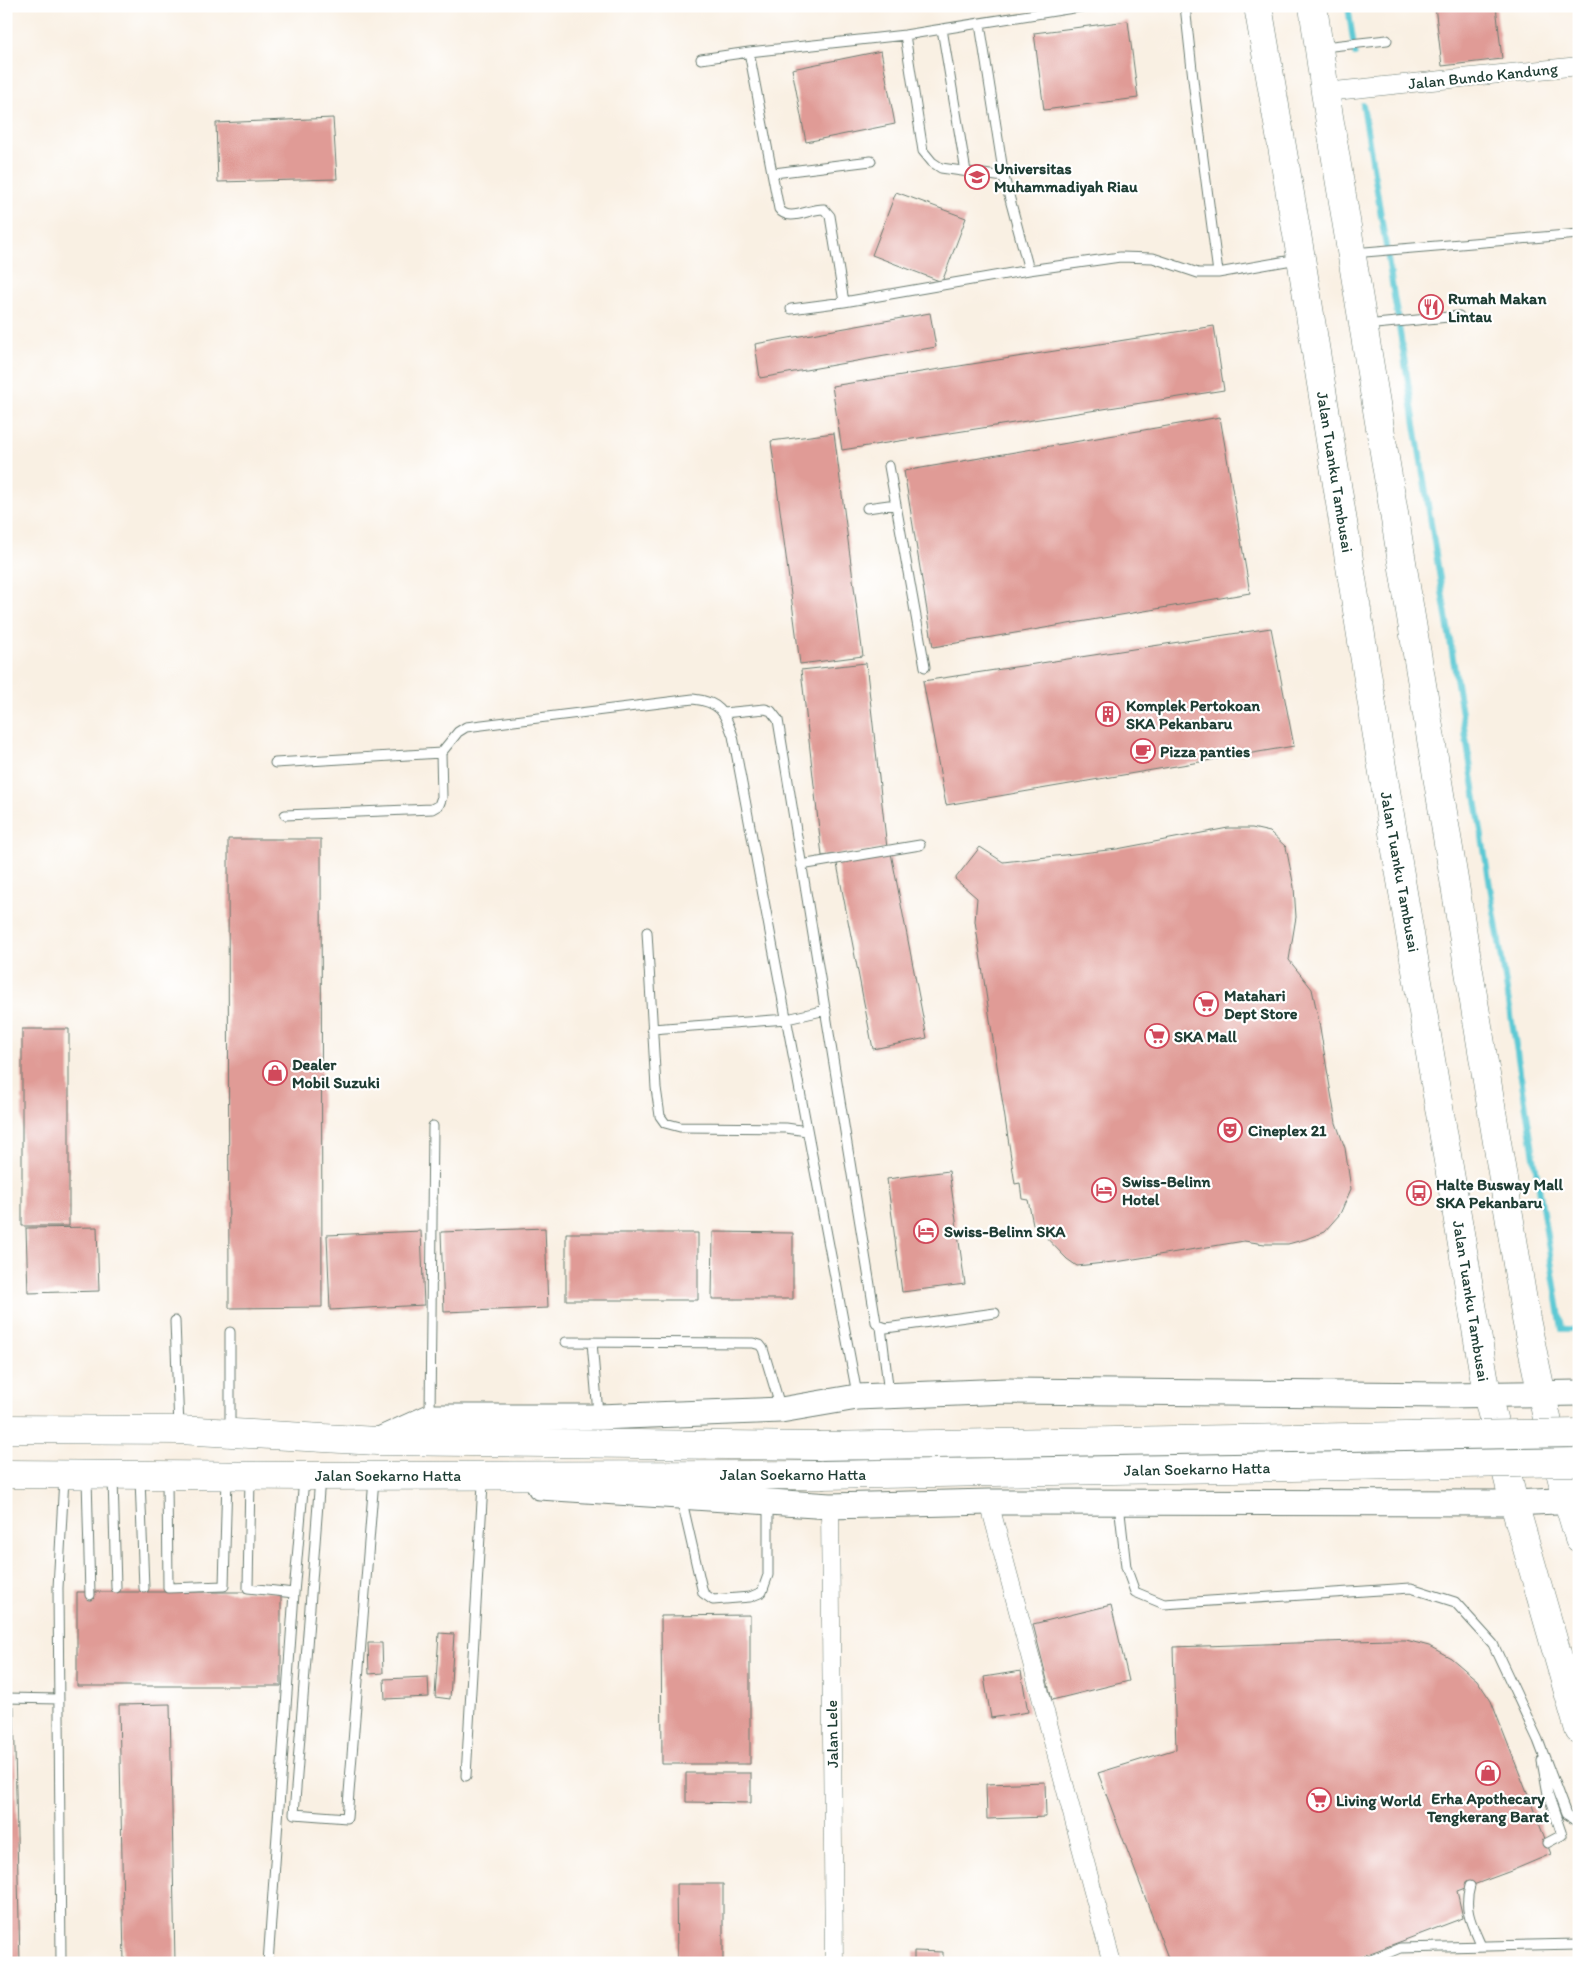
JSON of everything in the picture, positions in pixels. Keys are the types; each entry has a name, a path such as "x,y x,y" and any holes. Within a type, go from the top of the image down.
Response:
{"main road":[{"name":"Jalan Tuanku Tambusai","path":"1258,6 1301,258 1381,761 1487,1394 1514,1504 1579,1730"},
{"path":"1313,6 1325,92 1365,325 1526,1319 1542,1393 1573,1501 1579,1538"},
{"path":"1514,1504 1527,1445 1542,1393"},
{"path":"1487,1394 1573,1501"},
{"name":"Jalan Soekarno Hatta","path":"6,1429 179,1430 377,1440 818,1446 1579,1433"},
{"name":"Jalan Soekarno Hatta","path":"6,1474 323,1476 822,1475 1579,1462"}],"street":[{"name":"Jalan Bundo Kandung","path":"1325,92 1579,66"},
{"name":"Jalan Soekarno Hatta","path":"377,1440 430,1417 599,1417 781,1410 857,1397 1008,1391 1579,1393"},
{"path":"323,1476 374,1476 830,1506 989,1502 1514,1504 1573,1501"},
{"path":"989,1502 1112,1963"},
{"name":"Jalan Lele","path":"830,1506 834,1963"}],"lane":[{"path":"701,59 904,35 1086,6"},
{"path":"1185,6 1218,273"},
{"path":"980,24 1004,177 1029,270"},
{"path":"942,29 966,172"},
{"path":"904,35 923,151 932,162 941,168 1004,177"},
{"path":"1320,48 1387,40"},
{"path":"749,52 774,174 779,209 782,213 790,216 824,209 830,216 844,302"},
{"path":"774,174 871,161"},
{"path":"1353,253 1579,234"},
{"path":"792,309 1120,257 1153,258 1198,272 1218,273 1301,258"},
{"path":"1365,325 1458,316"},
{"path":"889,466 925,667"},
{"path":"868,508 896,504"},
{"path":"285,815 432,809 439,805 442,797 441,753 458,732 466,727 693,699 716,704 723,713 733,736 857,1397"},
{"path":"723,713 765,709 775,715 778,720 876,1322 881,1327 886,1328 995,1313"},
{"path":"275,762 441,753"},
{"path":"801,865 920,845"},
{"path":"648,932 652,1029 658,1107 660,1116 665,1123 680,1127 778,1128 807,1131"},
{"path":"652,1029 787,1019 826,1010"},
{"path":"430,1417 433,1126"},
{"path":"175,1321 179,1430"},
{"path":"881,1327 889,1396"},
{"path":"230,1332 230,1433"},
{"path":"566,1342 753,1343 760,1345 765,1354 781,1410"},
{"path":"592,1342 599,1417"},
{"path":"101,1475 144,1588"},
{"path":"101,1475 116,1588"},
{"path":"90,1595 101,1475"},
{"path":"61,1963 58,1588 101,1475"},
{"path":"167,1475 168,1588 198,1588 224,1586 239,1475"},
{"path":"239,1475 248,1588 294,1593"},
{"path":"323,1476 294,1814 347,1818 374,1476"},
{"path":"268,1963 294,1593 323,1476"},
{"path":"466,1776 483,1484"},
{"path":"680,1496 703,1593 712,1600 750,1597 762,1592 768,1575 768,1502"},
{"path":"1118,1502 1126,1567 1135,1592 1164,1604 1411,1588 1455,1602 1493,1644 1538,1740 1566,1814 1579,1822"},
{"path":"6,1698 59,1699"},
{"path":"1538,1740 1548,1794 1562,1835 1547,1843"},
{"path":"1470,1886 1466,1898 1467,1911 1481,1946"},
{"path":"1364,1963 1400,1948 1579,1944"}],"building":[{"path":"1435,6 1496,6 1502,59 1442,66"},
{"path":"1128,21 1138,98 1044,110 1034,33"},
{"path":"881,51 895,124 806,142 792,69"},
{"path":"333,118 337,179 218,182 216,123"},
{"path":"896,192 966,218 942,282 872,255"},
{"path":"930,313 936,347 760,378 755,344"},
{"path":"1214,326 1224,390 842,450 832,386"},
{"path":"1220,417 1250,593 933,647 904,471"},
{"path":"834,433 863,656 800,664 771,441"},
{"name":"Komplek Pertokoan SKA Pekanbaru","path":"1271,628 1294,746 946,805 923,681"},
{"path":"866,663 887,848 822,856 801,670"},
{"name":"SKA Mall","path":"1228,828 1252,828 1270,832 1286,847 1294,887 1296,917 1289,960 1312,989 1336,1123 1345,1148 1351,1189 1340,1214 1324,1232 1306,1239 1288,1244 1265,1244 1244,1241 1122,1261 1077,1266 1067,1259 1033,1224 1028,1200 1022,1199 1020,1183 1015,1184 975,921 977,898 955,879 980,847 1003,862 1117,849"},
{"name":"Dealer Mobil Suzuki","path":"228,839 321,839 322,1307 229,1308"},
{"path":"891,853 927,1038 873,1049 837,864"},
{"path":"22,1029 69,1029 69,1226 22,1226"},
{"name":"Swiss-Belinn SKA","path":"949,1171 965,1284 902,1292 887,1179"},
{"path":"97,1227 99,1291 28,1293 26,1228"},
{"path":"545,1228 548,1308 444,1312 441,1232"},
{"path":"421,1231 424,1305 330,1310 327,1235"},
{"path":"713,1232 793,1233 793,1299 712,1299"},
{"path":"566,1233 698,1233 698,1300 566,1300"},
{"path":"77,1592 281,1592 281,1686 77,1686"},
{"path":"1111,1605 1129,1681 1052,1700 1033,1624"},
{"path":"750,1615 750,1764 662,1764 661,1616"},
{"path":"439,1633 454,1634 450,1699 435,1697"},
{"name":"Living World","path":"1406,1640 1429,1646 1451,1658 1477,1680 1491,1701 1551,1854 1457,1891 1463,1918 1344,1963 1170,1963 1098,1773 1176,1749 1173,1647"},
{"path":"368,1643 382,1643 383,1673 369,1674"},
{"path":"1021,1671 1028,1712 991,1718 984,1677"},
{"path":"428,1677 429,1697 385,1699 384,1679"},
{"path":"170,1704 175,1963 124,1963 119,1705"},
{"path":"6,1707 14,1707 20,1963 6,1963"},
{"path":"686,1773 751,1773 751,1803 686,1802"},
{"path":"1045,1782 1046,1817 987,1819 986,1784"},
{"path":"676,1884 723,1884 723,1963 677,1963"},
{"path":"914,1951 943,1952 943,1963 914,1963"}],"waterway":[{"path":"1348,6 1355,54"},
{"path":"1363,105 1562,1329 1579,1329"}],"place":[{"name":"Universitas Muhammadiyah Riau","path":"977,177"},
{"name":"Rumah Makan Lintau","path":"1431,307"},
{"name":"Komplek Pertokoan SKA Pekanbaru","path":"1108,714"},
{"name":"Pizza panties","path":"1143,751"},
{"name":"Matahari Dept Store","path":"1206,1004"},
{"name":"SKA Mall","path":"1157,1036"},
{"name":"Dealer Mobil Suzuki","path":"275,1073"},
{"name":"Cineplex 21","path":"1230,1130"},
{"name":"Swiss-Belinn Hotel","path":"1104,1190"},
{"name":"Halte Busway Mall SKA Pekanbaru","path":"1419,1193"},
{"name":"Swiss-Belinn SKA","path":"926,1231"},
{"name":"Erha Apothecary Tengkerang Barat","path":"1488,1773"},
{"name":"Living World","path":"1319,1800"}]}
